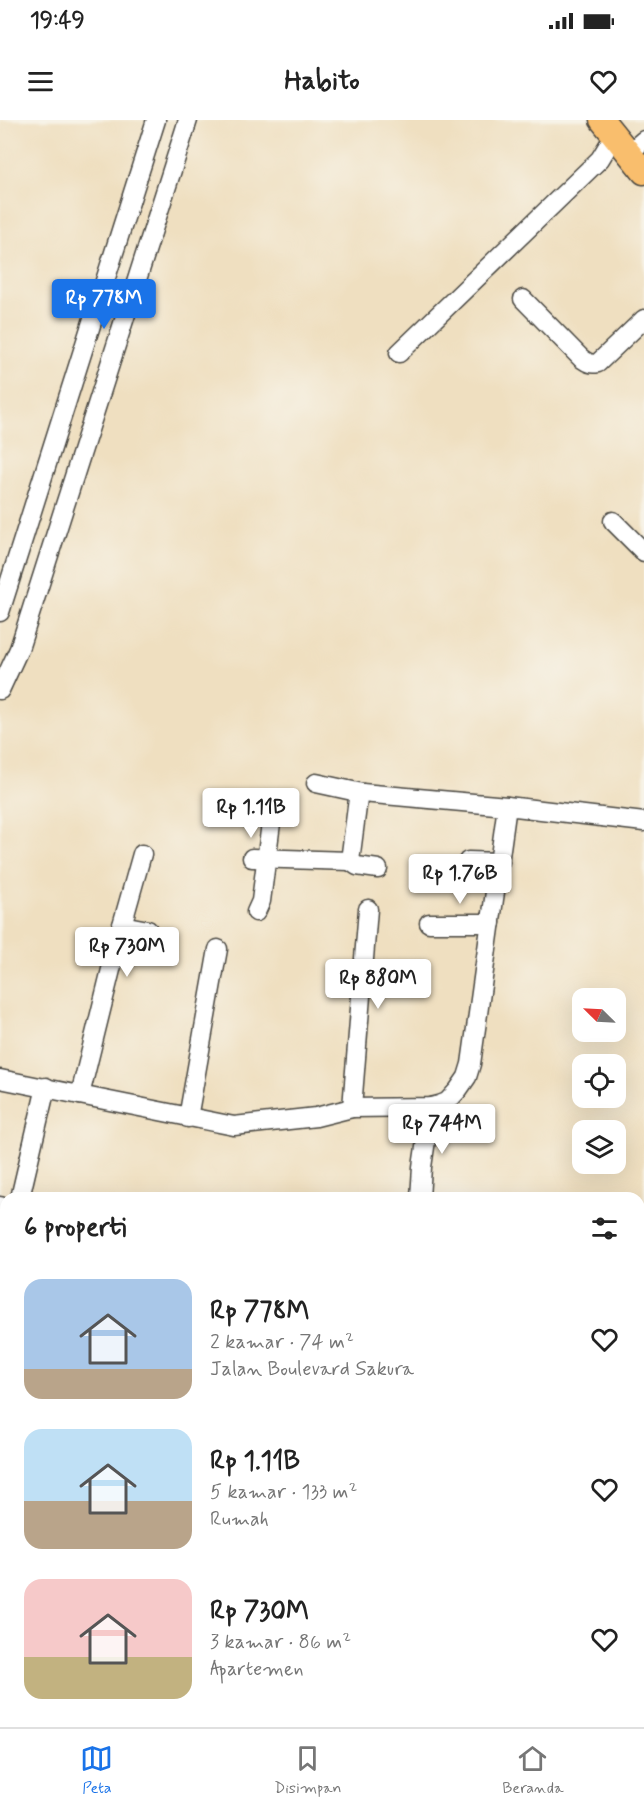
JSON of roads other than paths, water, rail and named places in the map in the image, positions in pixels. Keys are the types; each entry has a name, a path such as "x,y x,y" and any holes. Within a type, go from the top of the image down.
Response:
{"main road":[{"path":"622,137 644,172"}],"street":[{"path":"0,612 156,120"},
{"path":"0,690 20,649 188,120"},
{"path":"399,353 622,137"},
{"path":"523,299 581,358 593,364 598,363 644,319"},
{"path":"96,308 124,318"},
{"path":"613,521 644,552"},
{"path":"316,783 362,793 507,806 644,822"},
{"path":"350,861 358,799 362,793"},
{"path":"0,1079 234,1126 316,1117 352,1108 431,1107 447,1102 467,1077 507,806"},
{"path":"256,912 261,901 260,859 271,823"},
{"path":"80,1095 142,854"},
{"path":"260,859 350,861 357,866 378,869"},
{"path":"468,861 500,862"},
{"path":"352,1108 368,909"},
{"path":"429,923 491,923"},
{"path":"122,925 148,930"},
{"path":"188,1118 218,949"},
{"path":"21,1192 45,1087"},
{"path":"420,1192 431,1107"}]}
